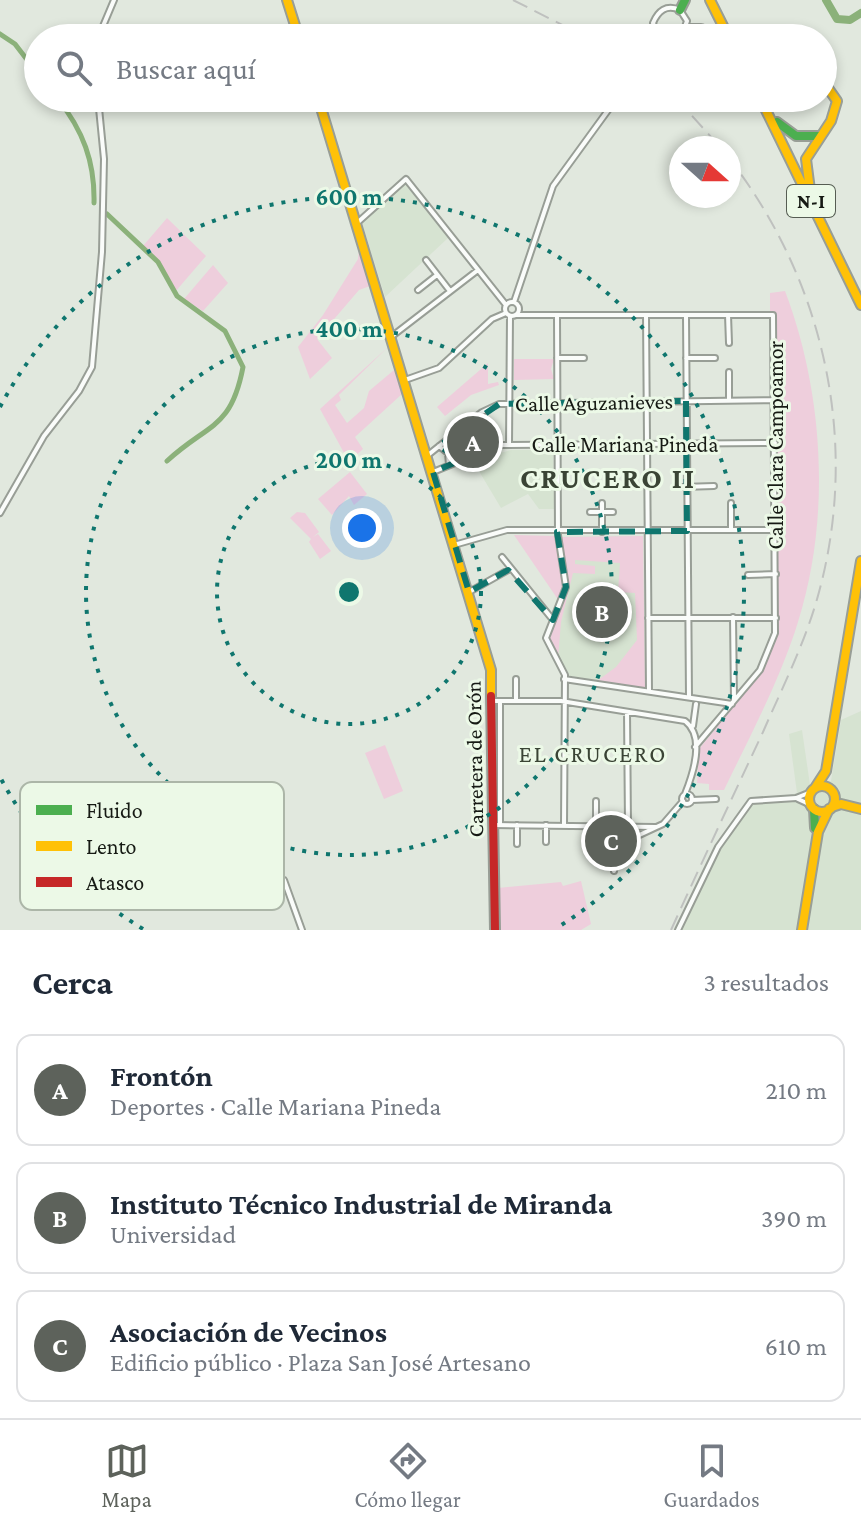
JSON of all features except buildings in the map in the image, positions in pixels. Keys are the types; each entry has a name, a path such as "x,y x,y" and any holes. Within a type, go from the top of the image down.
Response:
{"main road":[{"path":"287,0 295,24"},
{"path":"680,10 685,0"},
{"path":"710,0 722,24"},
{"path":"815,210 805,162 809,151 837,119 837,99"},
{"name":"Carretera de Orón","path":"322,112 490,663 497,701 495,930"},
{"name":"N-I","path":"767,112 861,305"},
{"path":"770,112 782,129 791,135 812,138 825,134"},
{"path":"799,929 815,825 813,790 826,771 861,561"},
{"path":"799,929 818,832 834,807 826,771"},
{"path":"813,790 825,786 833,793"},
{"path":"812,807 861,809"}],"street":[{"path":"104,24 114,0"},
{"path":"653,24 656,16 668,7 680,10 687,24"},
{"path":"0,513 39,444 79,391 92,367 102,252 104,159 99,112"},
{"path":"514,302 553,186 607,112"},
{"path":"357,223 406,179 513,315"},
{"path":"426,260 449,290"},
{"path":"391,337 478,270"},
{"path":"418,290 437,275"},
{"path":"506,305 514,302"},
{"path":"509,445 513,315 519,307 514,302"},
{"path":"405,380 439,368 492,319 513,315 728,315 729,343"},
{"path":"646,315 649,691"},
{"path":"686,315 684,487 689,697"},
{"name":"Calle Clara Campoamor","path":"695,747 766,659 776,618 773,315 728,315"},
{"path":"557,316 558,532 566,587 546,641 564,679 564,825"},
{"path":"557,358 584,358"},
{"path":"686,358 715,358"},
{"path":"729,372 729,400"},
{"name":"Calle Aguzanieves","path":"428,455 485,410 509,402 774,400"},
{"name":"Calle Mariana Pineda","path":"433,472 494,447 509,445 775,443"},
{"path":"439,446 448,453 449,465"},
{"path":"684,487 714,486"},
{"path":"602,503 602,532"},
{"path":"731,503 731,530"},
{"path":"590,512 613,512"},
{"path":"454,545 504,530 775,530"},
{"path":"502,557 553,620"},
{"path":"469,592 510,569"},
{"name":"Calle Clara Campoamor","path":"748,575 776,574"},
{"path":"564,679 733,703 733,617"},
{"path":"648,618 776,618"},
{"path":"516,679 516,701"},
{"path":"497,701 563,701 685,721 692,727"},
{"path":"617,843 666,822 683,801 694,766 692,727 696,704"},
{"path":"627,712 628,825"},
{"path":"678,930 718,847 751,801 796,798 813,790"},
{"path":"685,794 691,795 692,800"},
{"path":"796,798 812,807"},
{"path":"683,801 716,799"},
{"path":"596,801 596,825"},
{"path":"497,825 656,827"},
{"path":"517,825 517,844"},
{"path":"546,825 546,842"},
{"path":"614,871 617,825"},
{"path":"284,880 302,930"}],"highlighted area":[{"path":"686,401 687,531 557,532 566,587 553,620 508,570 469,592 433,472 461,460 439,446 499,404"}],"shaded area":[{"path":"405,184 448,238 385,297 362,223"},
{"path":"167,218 206,256 175,292 161,265 143,246"},
{"path":"359,249 370,286 359,290 317,339 332,358 310,379 298,347 323,315 358,259"},
{"path":"213,265 228,283 203,311 184,299"},
{"path":"785,291 798,330 815,413 819,498 809,582 791,644 774,686 724,790 709,790 709,784 697,783 699,749 762,672 778,630 776,314 770,311 770,293"},
{"path":"388,347 339,395 341,400 335,405 347,423 364,408 369,391 394,370 402,394 355,437 363,449 349,462 320,409"},
{"path":"514,359 554,359 551,369 554,379 514,380"},
{"path":"488,363 488,384 498,382 499,385 471,395 445,416 437,407"},
{"path":"511,450 553,450 555,509 539,509 528,494 501,508 473,461"},
{"path":"350,472 367,494 354,505 349,496 332,515 318,499"},
{"path":"297,512 305,513 319,532 313,537 318,534 331,551 320,559 309,542 311,539 290,518"},
{"path":"514,535 555,536 563,580 559,601"},
{"path":"643,536 645,688 570,676 549,640 569,587 561,537"},
{"path":"643,536 645,688 597,681 616,667 637,640 635,593 618,592 620,563 575,560 575,564 595,566 595,574 573,573 561,622 558,658 549,638 569,587 561,537"},
{"path":"861,711 861,930 676,930 712,852 744,807 797,793 789,734 802,730 810,785 831,781 841,720"},
{"path":"385,745 403,791 384,799 365,753"},
{"path":"581,881 591,924 581,930 500,930 498,888 561,882 563,886"}],"waterway":[{"path":"826,0 837,19 850,20 861,13"},
{"path":"0,34 15,44 24,56"},
{"path":"67,112 90,160 94,203"},
{"path":"107,214 158,262 177,296 225,331 243,367 232,403 224,414 167,461"}],"railway":[{"path":"513,0 560,24"},
{"path":"689,112 710,136"},
{"path":"671,930 794,663 819,592 831,535 836,478 834,421 825,364 810,310 789,256 762,206 741,175"}],"traffic: fast":[{"path":"680,10 685,0"},
{"path":"777,122 796,136 820,136"},
{"path":"814,809 815,828"}],"traffic: slow":[{"path":"287,0 295,24"},
{"path":"710,0 722,24"},
{"path":"322,112 491,670 491,696"},
{"path":"767,112 861,305"},
{"path":"810,190 806,159 834,112"},
{"path":"815,788 826,771 861,561"},
{"path":"822,786 831,790 835,799 831,808 822,812 813,808 809,799 813,790 822,786"},
{"path":"832,807 841,804 861,809"},
{"path":"802,930 818,832 829,809"}],"traffic: jam":[{"path":"491,696 495,930"}],"place":[{"name":"Frontón","path":"473,442"},
{"name":"Instituto Técnico Industrial de Miranda","path":"602,612"},
{"name":"Asociación de Vecinos","path":"611,841"}],"district":[{"name":"CRUCERO II","path":"608,478"},
{"name":"EL CRUCERO","path":"593,754"}]}
